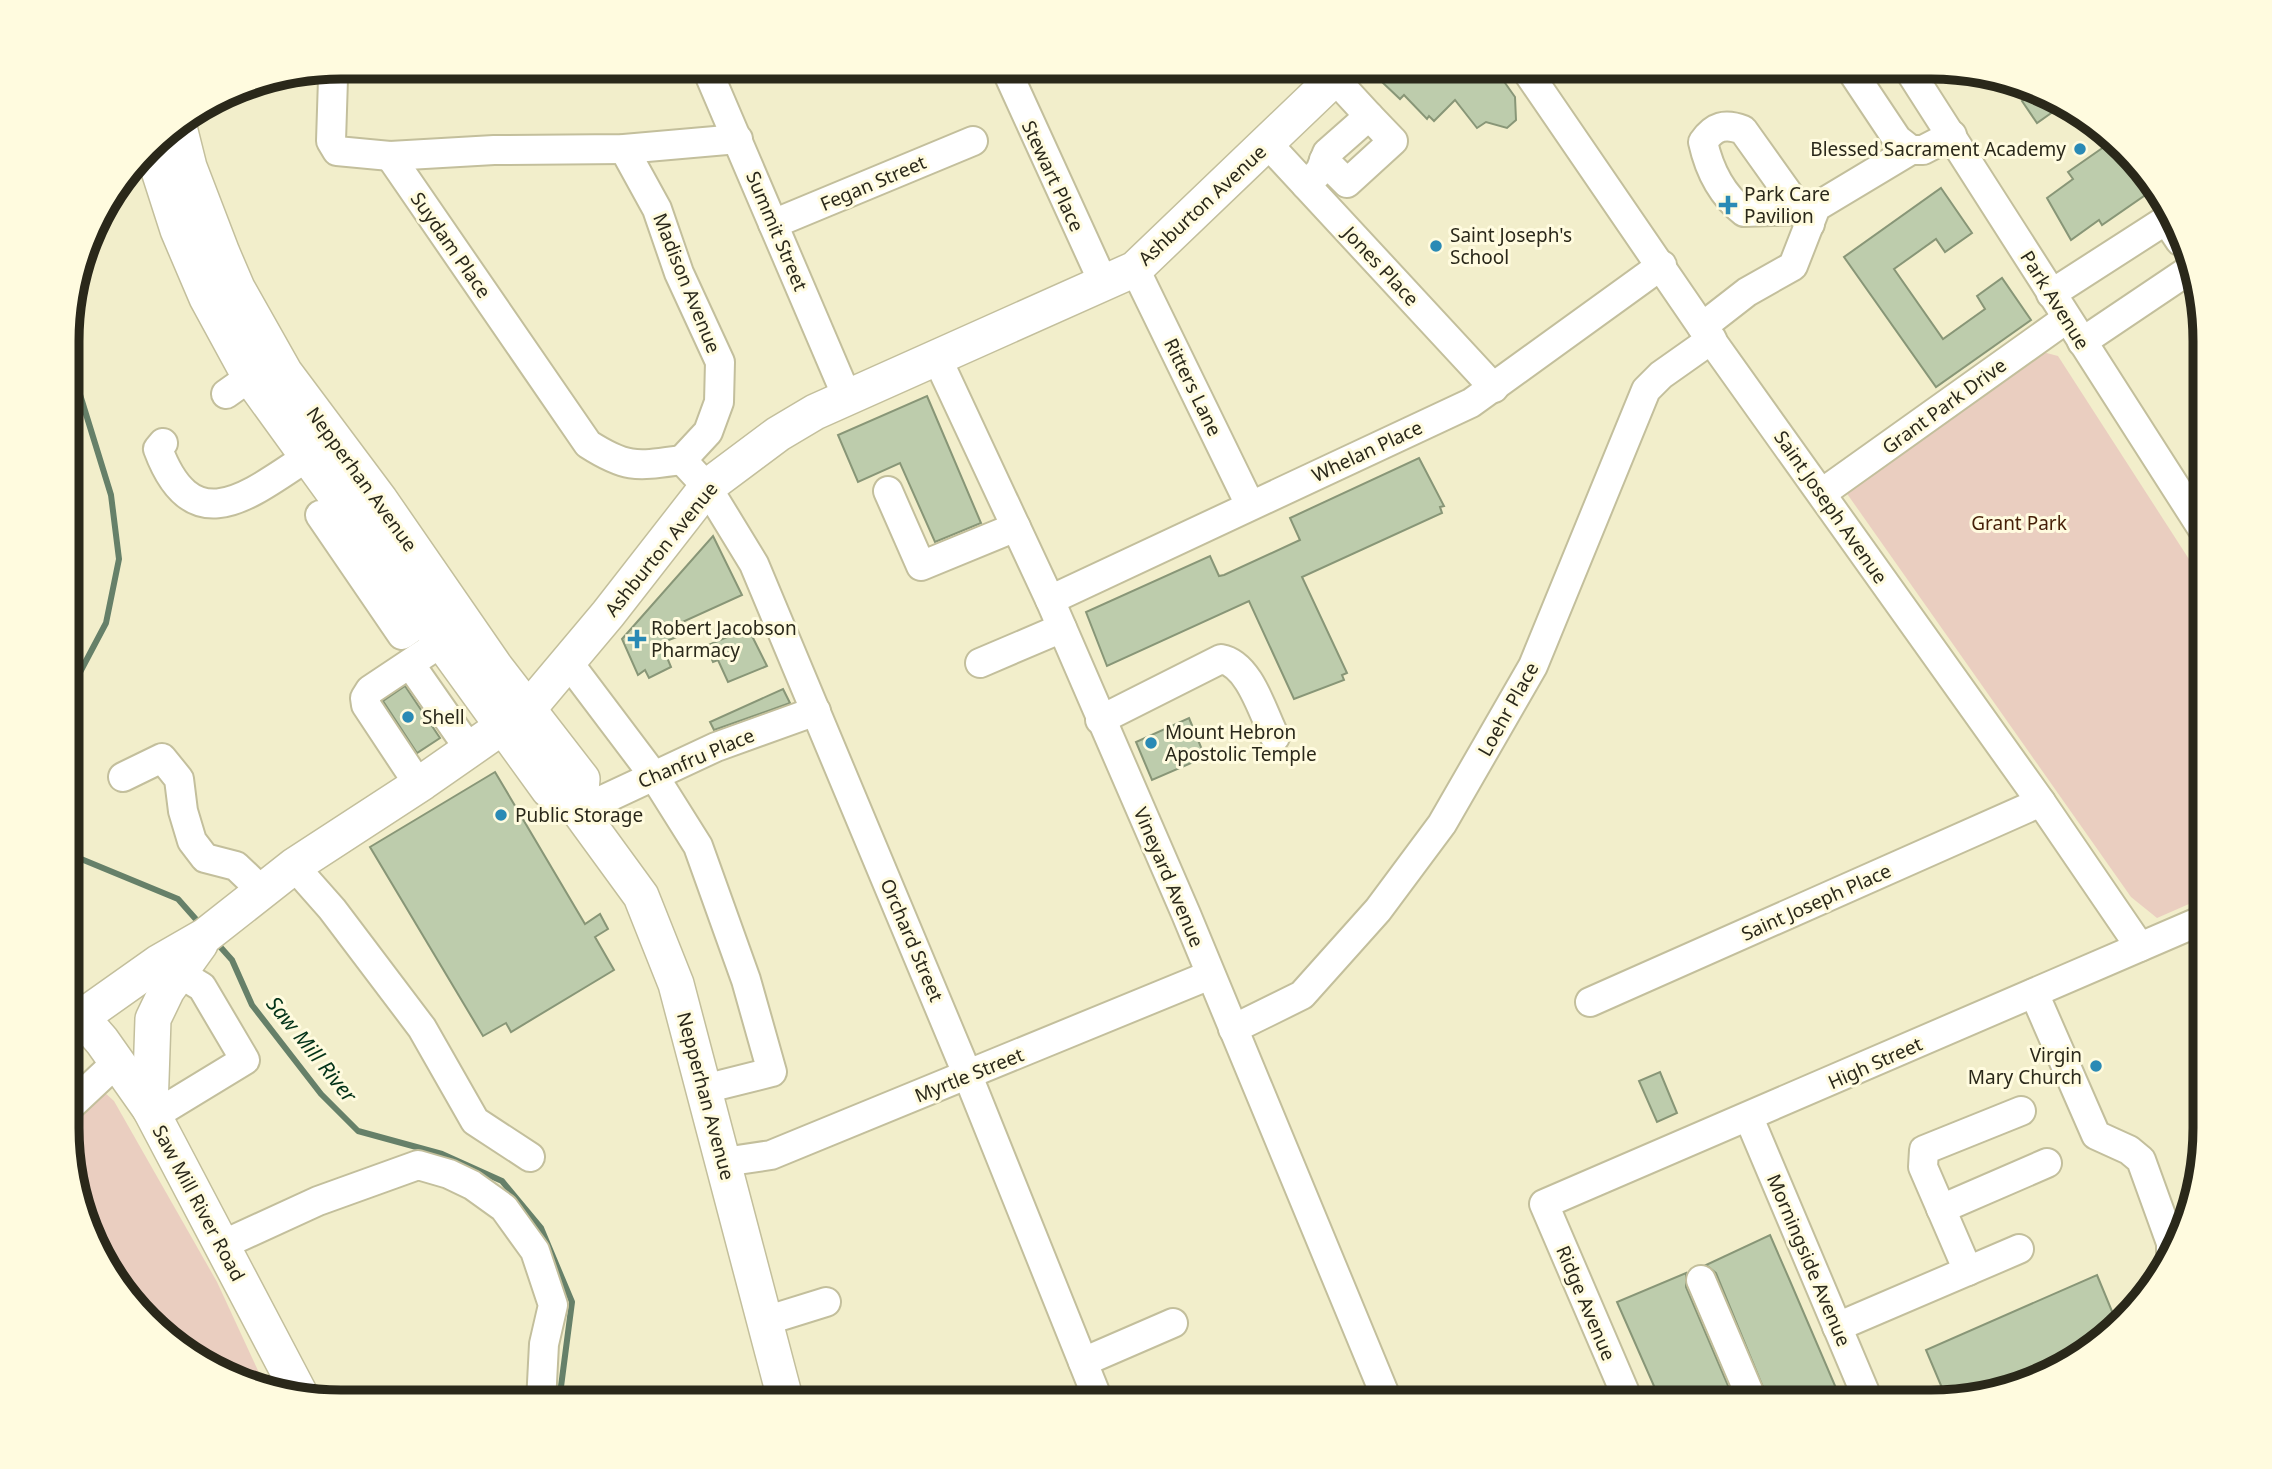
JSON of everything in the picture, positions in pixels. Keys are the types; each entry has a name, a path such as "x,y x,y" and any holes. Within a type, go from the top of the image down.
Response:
{"main road":[{"name":"Ashburton Avenue","path":"79,1012 216,927 294,866 419,785 516,717 568,662 706,487 778,434 847,397 1135,269 1333,79"},
{"name":"Nepperhan Avenue","path":"181,133 189,167 237,288 285,373 380,500 496,668 516,717"},
{"name":"Nepperhan Avenue","path":"155,157 183,242 207,298 238,385 307,457 474,687 516,717 582,779 579,811 641,895 676,984 783,1390"},
{"path":"152,1112 153,1018 179,973 216,927"},
{"name":"Saw Mill River Road","path":"79,1022 117,1062 152,1112 296,1386"}],"street":[{"path":"333,79 331,141 337,151 390,156 494,150 624,149 738,139"},
{"name":"Summit Street","path":"712,79 847,397"},
{"name":"Stewart Place","path":"1010,79 1104,284"},
{"path":"1306,185 1320,172 1327,153 1368,116 1344,79"},
{"name":"Saint Joseph Avenue","path":"1533,79 1707,333 2041,802 2140,947"},
{"path":"1858,79 1897,139 1911,150"},
{"name":"Park Avenue","path":"1915,79 2193,514"},
{"name":"Loehr Place","path":"1233,1028 1303,995 1409,872 1442,824 1532,666 1646,390 1746,292 1793,266 1804,217 1911,150 1923,150 1952,135"},
{"name":"Fegan Street","path":"773,224 973,141"},
{"name":"Jones Place","path":"1267,143 1494,388"},
{"name":"Madison Avenue","path":"624,149 657,209 679,273 720,362 719,402 708,432 682,460"},
{"name":"Suydam Place","path":"390,156 588,444 615,461 640,465 682,460"},
{"path":"2051,294 2164,221"},
{"name":"Whelan Place","path":"1050,600 1471,402 1662,265"},
{"name":"Ritters Lane","path":"1135,269 1250,505"},
{"name":"Grant Park Drive","path":"1822,494 2074,330 2184,273"},
{"name":"Vineyard Avenue","path":"937,358 1050,600 1233,1028 1383,1390"},
{"path":"163,443 158,449 165,467 185,493 208,506 228,503 307,457"},
{"path":"682,460 706,487"},
{"name":"Orchard Street","path":"706,487 754,564 968,1076 1094,1390"},
{"path":"888,491 921,566 1016,527"},
{"path":"320,515 402,635 434,631"},
{"path":"980,663 1062,628"},
{"path":"419,785 366,705 365,698 370,690 410,664 434,631"},
{"path":"1100,720 1221,659 1229,661 1244,676 1275,737"},
{"path":"568,662 654,776 698,846 746,980 772,1072 705,1089"},
{"path":"410,664 470,750"},
{"path":"442,709 474,687"},
{"name":"Chanfru Place","path":"579,811 716,747 816,711"},
{"path":"122,777 162,758 179,779 183,811 192,841 205,858 236,866 261,890"},
{"name":"Saint Joseph Place","path":"1590,1002 2041,802"},
{"path":"294,866 332,909 422,1028 475,1121 530,1157"},
{"name":"High Street","path":"1544,1204 1749,1118 2193,924"},
{"path":"152,1112 245,1060 202,988 179,973"},
{"name":"Myrtle Street","path":"724,1163 771,1155 1210,975"},
{"path":"2034,993 2096,1135 2129,1150 2141,1160 2169,1237"},
{"path":"79,1098 117,1062"},
{"path":"1968,1271 1923,1167 1924,1150 2021,1111"},
{"name":"Morningside Avenue","path":"1749,1118 1864,1390"},
{"path":"1941,1209 2047,1163"},
{"path":"222,1245 318,1201 418,1165 461,1179 504,1208 535,1251 539,1261 553,1305 544,1343 542,1390"},
{"name":"Ridge Avenue","path":"1544,1204 1624,1390"},
{"path":"1837,1326 2019,1249"},
{"path":"1701,1280 1748,1390"},
{"path":"765,1321 826,1302"},
{"path":"1083,1363 1173,1323"}],"green space":[{"name":"Grant Park","path":"2039,351 2058,356 2193,565 2193,902 2157,918 2131,897 1843,488"},
{"path":"79,1072 114,1101 217,1282 261,1377 225,1363 181,1336 144,1301 114,1259 93,1212 84,1179 79,1145"}],"building":[{"path":"1385,79 1502,79 1515,97 1516,120 1507,128 1486,122 1477,128 1455,100 1434,121 1429,116 1427,119 1404,95 1400,99 1382,82"},
{"path":"2023,96 2055,110 2037,123 2022,101 2025,99"},
{"path":"2106,146 2148,193 2102,225 2099,220 2071,240 2047,198 2073,179 2068,172"},
{"path":"1941,188 1972,233 1945,252 1936,239 1894,269 1943,339 1985,309 1977,296 2002,278 2031,320 1936,387 1844,257"},
{"path":"927,396 981,523 935,542 900,463 858,482 838,435"},
{"path":"1419,458 1444,506 1440,507 1442,513 1302,577 1347,673 1342,675 1344,680 1294,699 1249,601 1107,666 1086,612 1210,556 1219,576 1300,540 1290,518"},
{"path":"713,536 742,595 678,624 682,635 661,643 671,667 649,678 645,670 638,675 622,639"},
{"path":"748,628 767,666 728,682 718,660 713,662 706,646"},
{"path":"405,686 440,738 417,753 383,701"},
{"path":"783,689 790,703 714,730 710,722"},
{"path":"1189,718 1205,757 1152,780 1136,742"},
{"path":"495,772 585,924 600,914 608,929 595,937 614,970 511,1032 506,1023 483,1036 370,847"},
{"path":"1660,1072 1677,1113 1657,1122 1639,1081"},
{"path":"1770,1235 1837,1390 1764,1390 1716,1273 1706,1265"},
{"path":"1686,1273 1686,1287 1730,1390 1656,1390 1617,1302"},
{"path":"2097,1275 2114,1315 2091,1336 2047,1363 1982,1385 1943,1390 1926,1350"}],"waterway":[{"name":"Saw Mill River","path":"79,391 111,495 119,559 106,623 79,674"},
{"name":"Saw Mill River","path":"79,858 178,899 201,925"},
{"name":"Saw Mill River","path":"215,941 232,960 252,1005 321,1094 358,1131 442,1154 502,1181 541,1228 572,1302 561,1390"}],"place":[{"name":"Blessed Sacrament Academy","path":"2080,149"},
{"name":"Park Care Pavilion","path":"1728,205"},
{"name":"Saint Joseph's School","path":"1436,246"},
{"name":"Robert Jacobson Pharmacy","path":"637,639"},
{"name":"Shell","path":"408,717"},
{"name":"Mount Hebron Apostolic Temple","path":"1151,743"},
{"name":"Public Storage","path":"501,815"},
{"name":"Virgin Mary Church","path":"2096,1066"}]}
